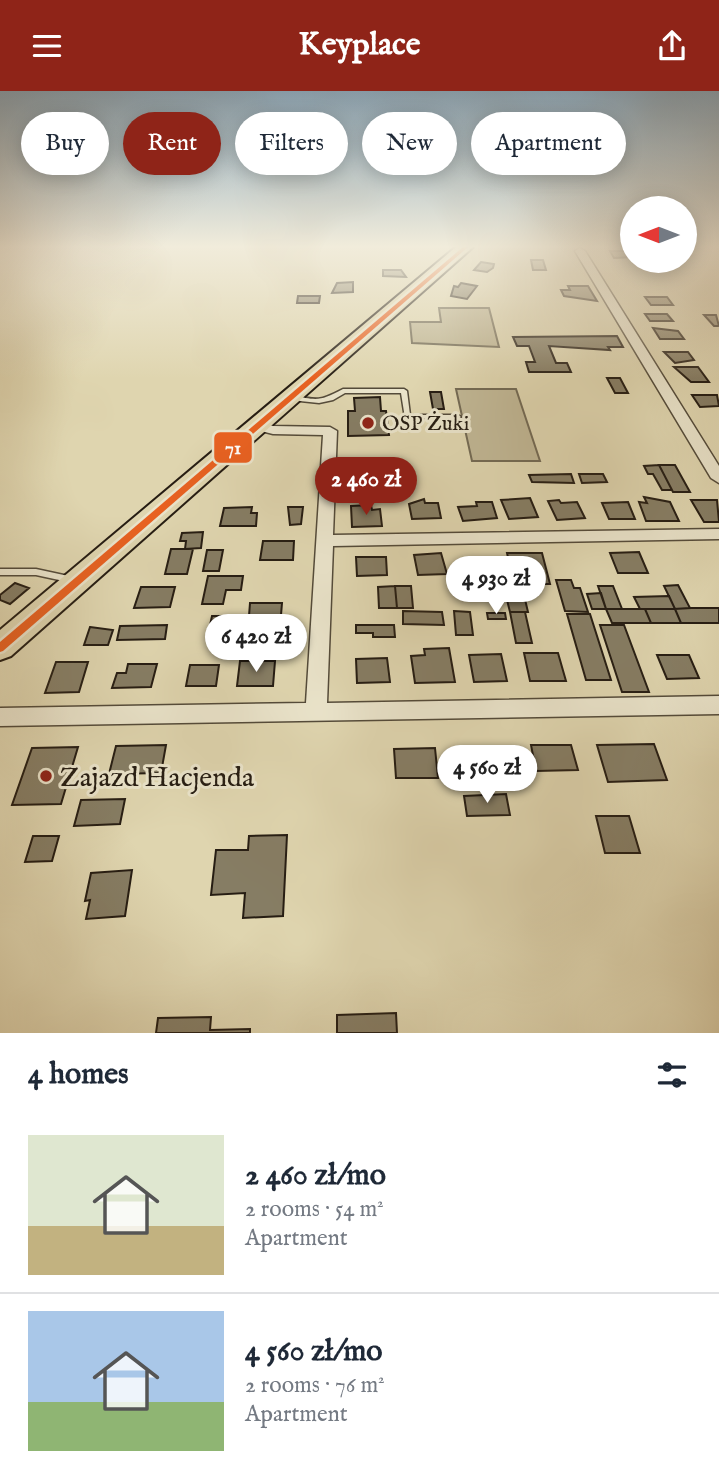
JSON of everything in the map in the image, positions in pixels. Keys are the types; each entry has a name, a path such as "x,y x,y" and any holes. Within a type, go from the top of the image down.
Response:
{"main road":[{"path":"0,648 415,291"}],"street":[{"path":"604,291 719,478"},
{"path":"258,426 273,431 330,431 316,711"},
{"path":"700,447 719,447"},
{"path":"325,541 719,534"},
{"path":"0,717 719,705"}],"lane":[{"path":"292,397 324,402 333,400 343,391 404,391 407,417 458,417"},
{"path":"0,572 36,572 79,581"}],"shaded area":[{"path":"439,308 489,308 499,347 412,343 410,322 441,322"},
{"path":"456,389 516,389 540,461 472,461"}],"building":[{"path":"333,291 353,291 353,292 332,293"},
{"path":"453,291 473,291 467,299 451,296"},
{"path":"561,291 591,291 597,301 564,296"},
{"path":"298,296 320,296 319,303 297,303"},
{"path":"645,297 667,297 673,305 651,305"},
{"path":"645,314 667,314 673,321 650,321"},
{"path":"704,315 716,315 719,326 714,326"},
{"path":"653,328 678,331 684,339 660,339"},
{"path":"617,336 623,347 608,347 610,350 549,346 556,363 567,363 571,372 529,372 526,362 535,362 529,346 517,346 513,337"},
{"path":"664,352 688,352 694,360 675,363"},
{"path":"674,367 698,367 709,382 691,382"},
{"path":"607,378 620,378 628,393 615,393"},
{"path":"430,392 441,392 444,409 433,409"},
{"path":"692,395 717,395 719,406 700,407"},
{"name":"OSP Żuki","path":"380,397 381,411 386,411 389,435 348,436 348,411 355,411 354,398"},
{"path":"659,465 675,465 690,492 673,492"},
{"path":"659,465 672,490 662,490 653,474 648,474 644,466"},
{"path":"386,474 389,497 377,497 375,484 379,484 378,475"},
{"path":"386,474 402,474 406,496 389,497"},
{"path":"571,474 574,483 532,482 529,475"},
{"path":"579,474 603,474 607,482 582,483"},
{"path":"644,497 670,502 679,521 646,521 639,502 647,503"},
{"path":"530,498 538,517 509,519 501,500"},
{"path":"424,499 425,503 438,503 441,518 412,519 409,504"},
{"path":"559,500 561,503 577,502 585,518 557,520 548,501"},
{"path":"691,500 717,500 719,522 704,522"},
{"path":"476,502 492,502 497,518 463,521 458,507 477,506"},
{"path":"628,502 635,519 609,519 602,503"},
{"path":"371,505 372,510 380,509 382,526 352,527 351,506"},
{"path":"252,507 251,513 257,513 256,526 220,526 224,508"},
{"path":"288,507 303,507 301,524 290,525"},
{"path":"203,532 201,548 185,549 186,541 180,541 182,533"},
{"path":"263,541 294,541 293,560 260,560"},
{"path":"171,549 193,549 187,574 165,574"},
{"path":"207,550 223,550 219,571 203,571"},
{"path":"639,552 648,573 618,573 610,553"},
{"path":"441,553 447,574 418,575 414,555"},
{"path":"507,553 542,553 550,584 514,584"},
{"path":"356,557 386,557 387,575 357,576"},
{"path":"208,576 243,576 241,590 226,590 223,604 202,604"},
{"path":"556,580 571,580 574,588 580,588 588,612 565,611"},
{"path":"15,583 29,588 10,604 0,600 0,595"},
{"path":"678,585 690,608 675,609 664,586"},
{"path":"395,586 397,608 379,608 378,587"},
{"path":"395,586 411,586 413,608 397,608"},
{"path":"598,586 613,586 622,609 606,609"},
{"path":"141,587 175,587 170,607 134,608"},
{"path":"523,591 528,612 510,612 505,592"},
{"path":"601,593 606,609 592,609 587,594"},
{"path":"669,596 675,609 640,609 634,597"},
{"path":"250,603 282,603 281,615 249,616"},
{"path":"719,608 719,623 681,623 675,609"},
{"path":"606,609 645,609 651,623 612,623"},
{"path":"645,609 675,609 681,623 651,623"},
{"path":"403,611 442,612 444,625 403,624"},
{"path":"454,611 470,612 473,635 456,635"},
{"path":"510,612 525,612 532,643 516,643"},
{"path":"487,613 505,613 506,619 488,619"},
{"path":"567,614 590,614 611,680 586,680"},
{"path":"281,615 280,629 247,630 249,616"},
{"path":"212,616 249,616 247,630 209,630"},
{"path":"167,625 165,639 117,640 120,626"},
{"path":"356,625 394,625 395,637 373,637 373,633 356,633"},
{"path":"600,625 624,625 649,692 622,692"},
{"path":"90,627 113,630 108,645 84,645"},
{"path":"449,648 455,682 415,683 411,656 425,655 424,649"},
{"path":"524,653 558,653 566,681 530,681"},
{"path":"501,654 507,681 474,682 469,655"},
{"path":"657,655 689,655 699,678 667,679"},
{"path":"387,658 390,682 357,683 356,659"},
{"path":"240,661 275,661 273,686 237,686"},
{"path":"56,662 88,662 79,692 45,693"},
{"path":"128,664 157,664 151,687 112,688 117,673 126,673"},
{"path":"190,665 219,665 216,686 186,686"},
{"path":"654,744 667,780 608,782 597,745"},
{"path":"166,745 161,773 109,774 116,746"},
{"path":"531,745 571,745 578,770 536,771"},
{"name":"Zajazd Hacjenda","path":"78,747 61,804 12,805 32,748"},
{"path":"435,748 438,778 396,778 394,749"},
{"path":"506,794 510,815 467,816 464,796"},
{"path":"125,799 120,824 74,826 81,800"},
{"path":"596,816 629,816 640,853 605,853"},
{"path":"287,835 283,916 243,918 245,893 211,895 216,850 248,850 249,836"},
{"path":"33,836 59,836 52,861 25,862"},
{"path":"132,870 125,916 86,919 90,900 85,901 91,873"},
{"path":"396,1013 397,1033 337,1033 337,1015"},
{"path":"211,1017 210,1030 250,1029 250,1033 156,1033 158,1018"}],"transit line":[{"name":"71","path":"0,648 415,291"}],"place":[{"name":"OSP Żuki","path":"368,423"},
{"name":"Zajazd Hacjenda","path":"46,776"}]}
